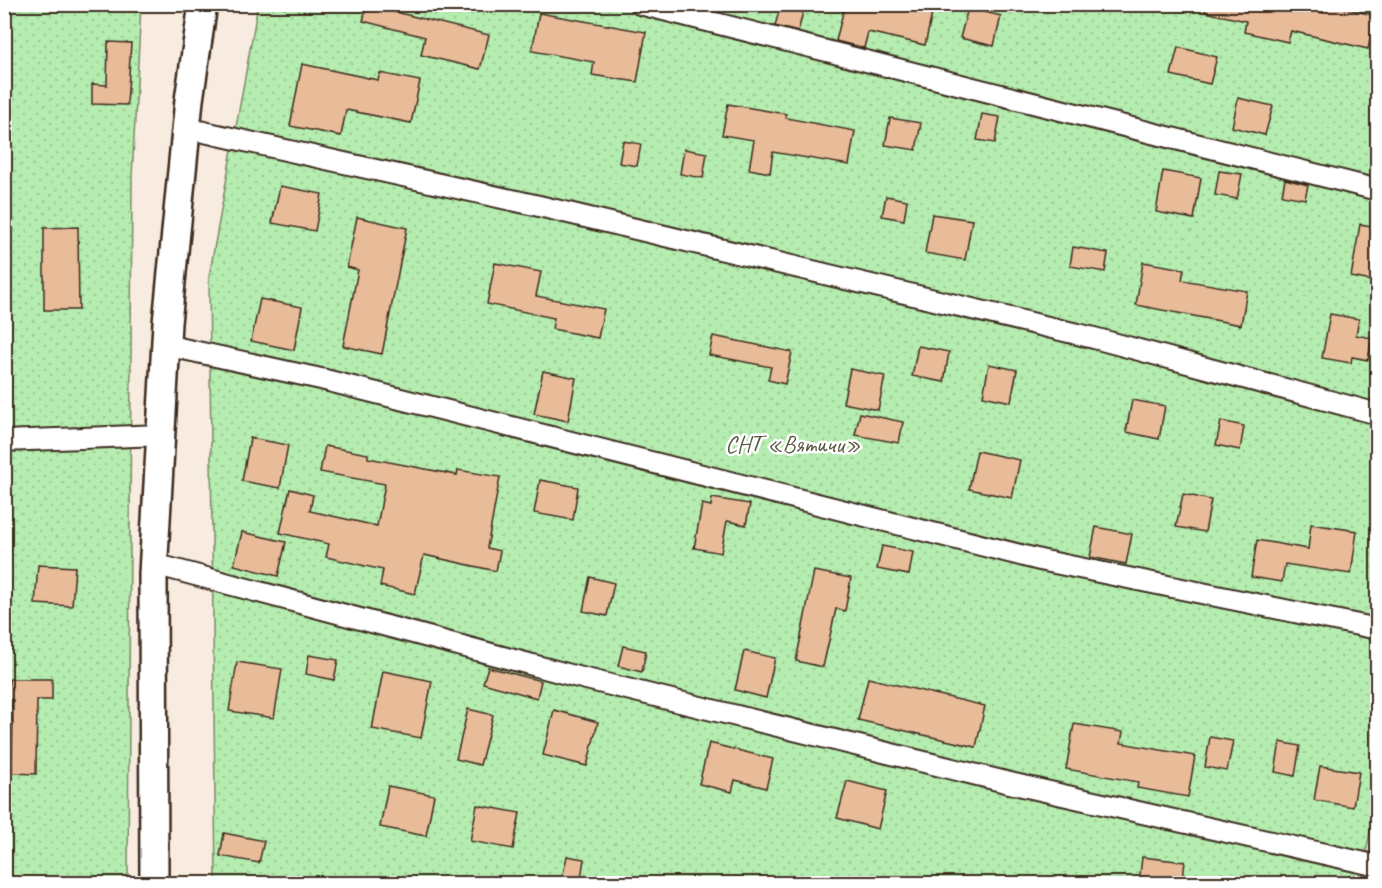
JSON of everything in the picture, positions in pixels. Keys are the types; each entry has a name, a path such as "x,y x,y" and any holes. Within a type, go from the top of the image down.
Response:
{"main road":[{"path":"154,884 154,564 165,345 186,128 203,4"}],"street":[{"path":"640,4 1377,190"},
{"path":"186,128 539,206 1094,338 1377,414"},
{"path":"165,345 321,379 1040,560 1377,629"},
{"path":"4,441 161,435"},
{"path":"154,564 589,680 1014,784 1377,866"}],"green space":[{"path":"5,5 141,5 132,176 128,883 5,884"},
{"name":"СНТ «Вятичи»","path":"258,5 1377,5 1378,792 1360,883 216,884 209,277"}],"building":[{"path":"781,4 805,4 798,32 775,26"},
{"path":"845,4 892,4 932,14 925,45 868,32 864,48 836,41"},
{"path":"1206,4 1289,4 1323,13 1325,4 1330,4 1376,16 1368,49 1291,31 1288,42 1244,32 1246,21 1205,12"},
{"path":"367,5 489,35 480,69 421,55 425,37 363,21"},
{"path":"968,8 1001,16 994,46 960,38"},
{"path":"539,13 646,32 637,82 592,75 594,62 532,51"},
{"path":"108,42 131,43 127,105 92,104 92,84 107,85"},
{"path":"1178,47 1217,57 1210,84 1171,75"},
{"path":"302,64 378,80 380,73 420,81 411,123 346,110 341,136 290,126"},
{"path":"1238,98 1273,106 1265,135 1232,127"},
{"path":"728,104 786,114 786,118 855,131 849,165 773,152 770,173 749,169 754,140 722,135"},
{"path":"982,114 1000,117 995,143 977,140"},
{"path":"890,118 921,123 916,150 885,145"},
{"path":"623,141 641,144 637,166 619,163"},
{"path":"684,149 707,153 703,178 680,174"},
{"path":"1163,171 1201,178 1194,219 1156,212"},
{"path":"1219,171 1242,174 1237,199 1215,195"},
{"path":"1285,179 1308,185 1305,199 1282,195"},
{"path":"280,186 322,194 315,231 272,223"},
{"path":"886,196 907,200 904,220 882,216"},
{"path":"932,214 972,220 965,260 925,253"},
{"path":"357,217 407,228 382,354 343,346 358,270 347,267"},
{"path":"1360,224 1377,227 1377,282 1351,277"},
{"path":"78,227 79,310 44,310 44,228"},
{"path":"1073,247 1108,253 1105,272 1070,266"},
{"path":"1143,262 1184,269 1182,280 1247,291 1241,325 1136,305"},
{"path":"495,263 541,272 536,296 604,309 598,338 552,329 554,318 487,304"},
{"path":"260,299 302,307 294,350 251,341"},
{"path":"1330,314 1359,319 1356,335 1372,338 1368,360 1352,357 1351,363 1322,358"},
{"path":"713,336 792,352 785,384 768,380 771,367 709,355"},
{"path":"918,346 949,352 944,382 912,376"},
{"path":"989,364 1017,370 1011,402 983,396"},
{"path":"850,369 885,376 878,410 843,403"},
{"path":"543,371 576,378 568,421 534,414"},
{"path":"1132,400 1165,406 1159,439 1126,432"},
{"path":"860,413 903,422 899,443 855,435"},
{"path":"1221,421 1244,426 1240,450 1216,445"},
{"path":"250,438 288,445 280,488 242,481"},
{"path":"325,446 368,454 368,458 457,475 458,470 500,477 487,548 500,551 496,571 424,555 415,594 380,586 383,570 326,557 329,544 280,533 290,489 313,495 310,511 377,526 385,484 320,472"},
{"path":"977,451 1020,460 1012,498 969,489"},
{"path":"540,480 578,487 573,520 534,513"},
{"path":"1183,494 1211,500 1205,532 1176,527"},
{"path":"712,498 750,504 746,525 727,521 721,553 694,548 702,504 711,506"},
{"path":"1311,524 1357,531 1351,574 1285,564 1282,582 1251,577 1257,540 1308,549"},
{"path":"1096,527 1132,534 1126,564 1090,557"},
{"path":"242,532 286,542 278,576 234,565"},
{"path":"882,546 913,552 909,575 877,569"},
{"path":"38,565 75,567 72,606 35,604"},
{"path":"814,571 851,578 845,611 836,609 823,667 796,661"},
{"path":"590,577 614,583 607,616 583,611"},
{"path":"623,646 646,651 642,672 618,666"},
{"path":"744,651 775,658 766,698 735,690"},
{"path":"309,655 338,660 334,680 306,674"},
{"path":"237,662 282,669 274,718 229,711"},
{"path":"488,667 541,681 537,698 483,683"},
{"path":"383,671 432,681 421,738 372,729"},
{"path":"868,678 985,706 976,747 858,720"},
{"path":"9,679 52,679 52,700 37,700 36,774 12,773 13,700 9,699"},
{"path":"468,709 493,715 480,765 456,759"},
{"path":"554,710 598,722 587,766 543,755"},
{"path":"1074,724 1123,732 1121,743 1195,756 1188,797 1137,788 1138,782 1066,769"},
{"path":"1210,737 1233,741 1227,771 1205,767"},
{"path":"1280,742 1300,746 1295,776 1275,772"},
{"path":"709,743 773,759 766,788 735,780 732,792 699,784"},
{"path":"1320,766 1359,772 1353,807 1314,800"},
{"path":"847,781 887,791 878,829 837,818"},
{"path":"388,786 434,795 426,836 380,827"},
{"path":"477,805 520,813 513,849 470,841"},
{"path":"224,833 264,841 259,863 220,856"},
{"path":"567,856 584,859 580,884 561,884"},
{"path":"1142,857 1185,862 1182,884 1139,884"}]}
